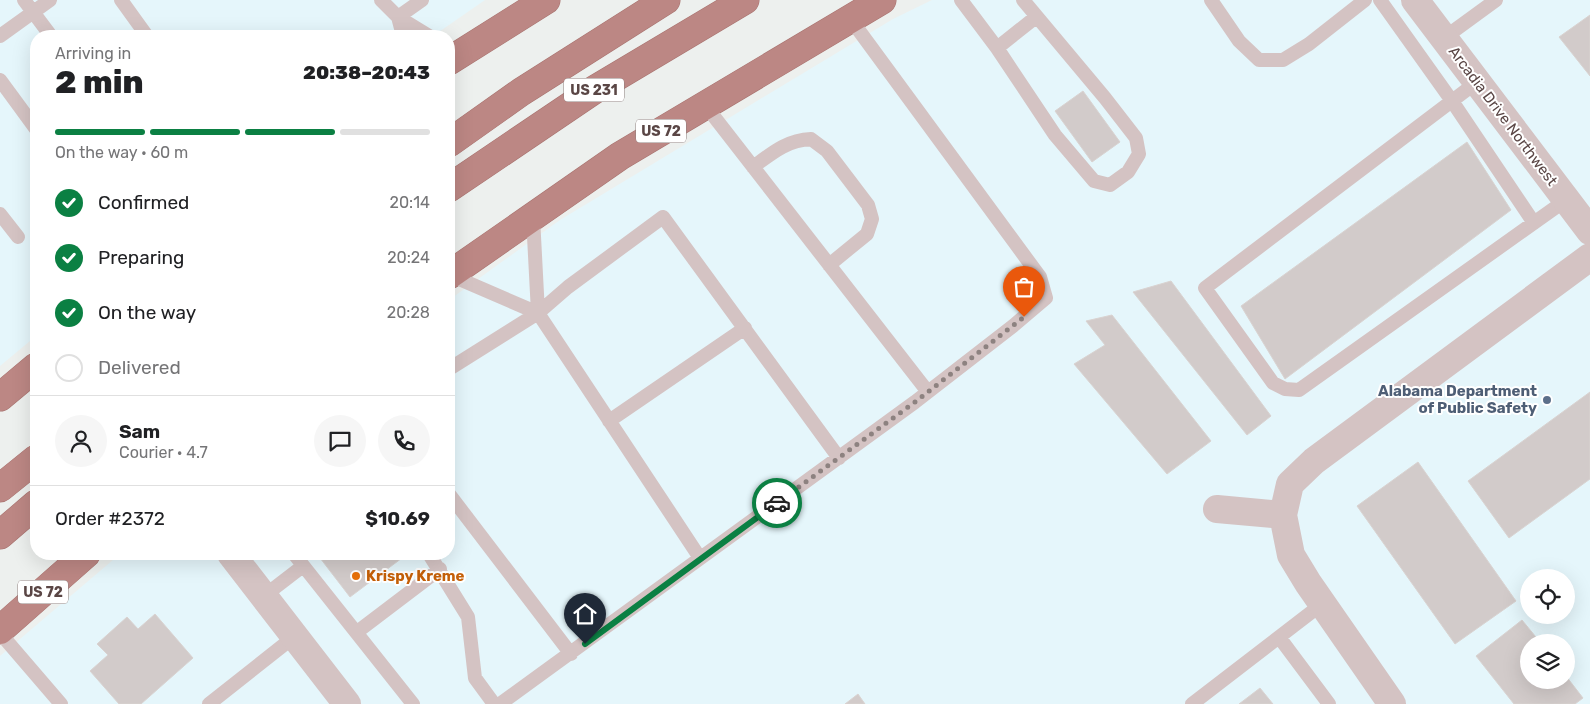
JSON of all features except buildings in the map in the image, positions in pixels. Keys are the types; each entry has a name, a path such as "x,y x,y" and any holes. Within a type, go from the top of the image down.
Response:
{"highway":[{"path":"455,53 546,0"},
{"name":"US 231","path":"455,139 521,92 666,0"},
{"name":"US 231","path":"455,184 594,90 745,0"},
{"name":"US 72","path":"455,271 620,156 850,17 882,0"},
{"path":"0,397 30,372"},
{"path":"0,488 30,463"},
{"path":"0,536 30,509"},
{"name":"US 72","path":"0,632 79,560"}],"street":[{"name":"Arcadia Drive Northwest","path":"1415,0 1590,231"},
{"path":"1392,704 1322,604 1291,555 1283,515 1290,484 1314,461 1590,257"},
{"path":"1217,509 1283,515"},
{"path":"236,560 347,704"}],"lane":[{"path":"24,0 46,30"},
{"path":"0,36 50,0"},
{"path":"120,0 142,30"},
{"path":"381,0 398,17 419,30"},
{"path":"398,17 422,0"},
{"path":"961,0 1055,135 1094,181 1110,185 1128,172 1139,154 1136,138 1023,0"},
{"path":"1211,0 1239,41 1259,60 1283,60 1310,44 1365,0"},
{"path":"1380,0 1452,101 1534,223"},
{"path":"1444,38 1496,0"},
{"path":"398,17 401,30"},
{"path":"500,704 928,392 1046,298 1040,277 850,17"},
{"path":"996,48 1036,17"},
{"path":"0,80 30,121"},
{"path":"1477,82 1205,288 1273,383 1285,389 1298,390 1566,200"},
{"path":"705,105 928,392"},
{"path":"753,167 785,144 797,140 811,139 826,151 868,205 872,219 868,234 829,265"},
{"path":"0,214 18,237"},
{"path":"533,217 538,313 700,558"},
{"path":"455,366 538,313 568,287 663,217 839,458"},
{"path":"455,278 538,313"},
{"path":"609,420 744,328"},
{"path":"455,502 571,654"},
{"path":"298,560 414,704"},
{"path":"424,560 437,572"},
{"path":"432,560 437,572 468,617 475,678 494,704"},
{"path":"264,596 303,566"},
{"path":"356,632 437,572"},
{"path":"1192,704 1322,604"},
{"path":"0,632 61,704"},
{"path":"210,704 295,636"},
{"path":"1279,637 1329,704"}],"shaded area":[{"path":"0,0 485,0 442,30 30,30 30,341 0,366"},
{"path":"932,0 1590,0 1590,704 0,704 0,656 113,560 455,560 455,296 560,220 893,19"}],"way so far":[{"path":"777,503 915,402 1024,317"}],"place":[{"name":"Alabama Department of Public Safety","path":"1547,400"},
{"name":"Krispy Kreme","path":"356,576"}],"route":[{"path":"585,644 777,503"}]}
